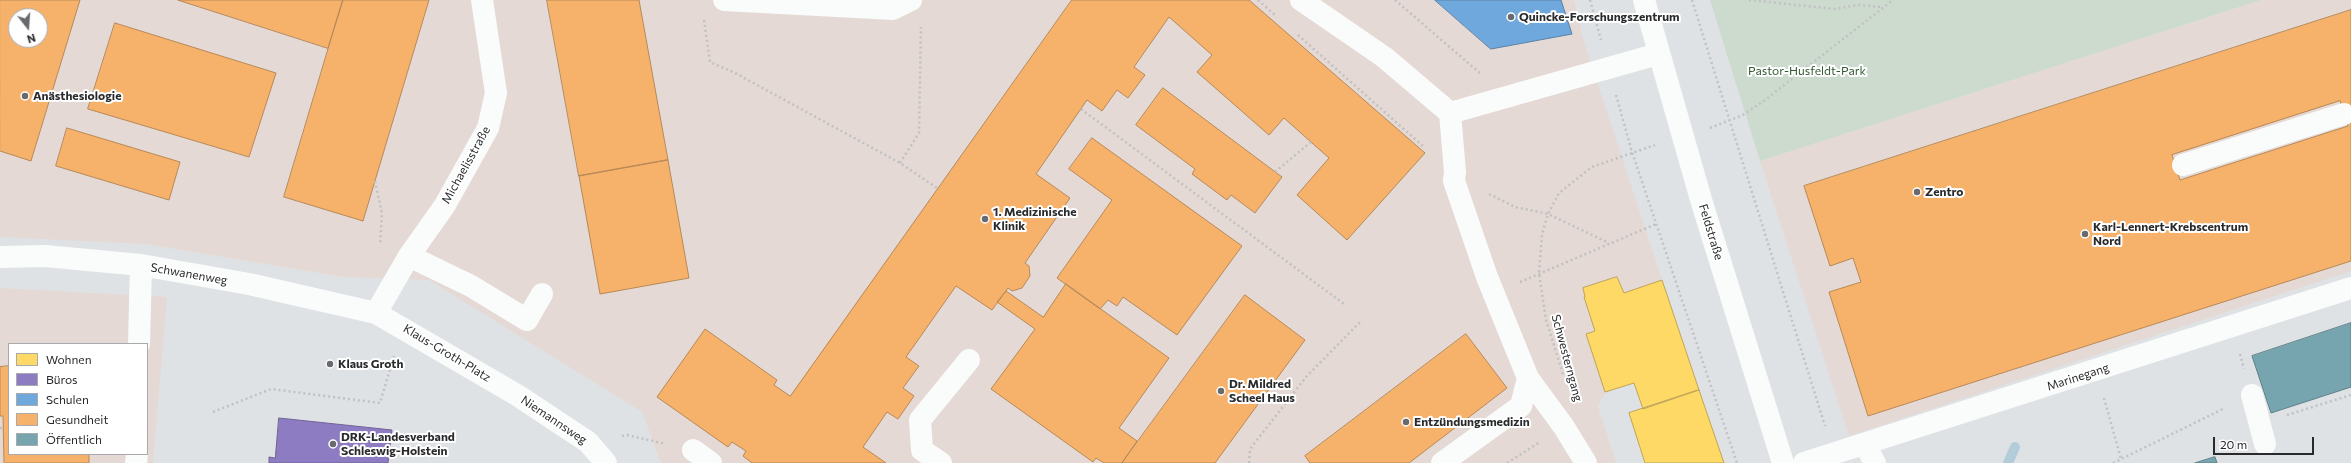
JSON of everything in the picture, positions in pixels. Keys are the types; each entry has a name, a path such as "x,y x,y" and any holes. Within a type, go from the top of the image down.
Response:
{"street":[{"name":"Michaelisstraße","path":"376,313 409,256 445,205 488,128 496,93 482,0"},
{"path":"724,0 893,9 911,0"},
{"path":"1301,0 1384,57 1450,113 1455,172 1454,181 1487,277 1528,378 1564,427 1586,463"},
{"name":"Feldstraße","path":"1644,0 1658,54 1783,463"},
{"path":"1450,113 1658,54"},
{"path":"2183,165 2344,114"},
{"name":"Schwanenweg","path":"0,257 45,256 141,265 249,284 376,313"},
{"path":"409,256 470,286 527,320 542,294"},
{"path":"139,343 141,265"},
{"name":"Marinegang","path":"1804,463 1834,454 1870,454 2096,371 2351,288"},
{"name":"Klaus-Groth-Platz","path":"376,313 402,326 517,395"},
{"path":"941,463 922,450 920,420 969,360"},
{"path":"1442,463 1521,406 1528,378"},
{"name":"Niemannsweg","path":"517,395 588,442 606,463"},
{"path":"2252,395 2262,434"},
{"path":"693,450 711,463"}],"path":[{"path":"1258,0 1282,21"},
{"path":"1395,0 1507,96"},
{"path":"1692,0 1834,454"},
{"path":"1749,0 1835,9 1857,5 1883,7"},
{"path":"1683,137 1729,122 1765,100 1893,0"},
{"path":"703,16 710,62 737,74 900,163 937,188"},
{"path":"900,163 919,133 921,23"},
{"path":"1293,31 1427,150 1476,188 1515,207 1548,214 1610,243"},
{"path":"1081,109 1344,304"},
{"path":"1275,172 1311,142"},
{"name":"Schwesterngang","path":"1564,375 1546,320 1539,273 1542,234 1548,214 1559,193 1592,167 1653,146"},
{"path":"1632,152 1737,463"},
{"path":"1539,273 1656,224"},
{"path":"1249,463 1250,449 1306,377 1362,320"},
{"path":"213,412 271,389 380,403 402,326"},
{"path":"2113,463 2252,395 2231,327"},
{"path":"2096,371 2121,459"},
{"path":"2262,434 2351,395"},
{"path":"1507,463 1564,427"},
{"path":"627,435 693,450"}],"shaded area":[{"path":"0,0 1574,0 1582,35 1662,280 1634,383 1605,393 1598,406 1616,463 661,463 642,412 429,280 343,277 145,244 0,237"},
{"name":"Karl-Lennert-Krebscentrum Nord","path":"2261,0 2351,0 2351,271 1849,436 1760,161"},
{"path":"0,288 167,297 153,463 0,463"}],"green space":[{"name":"Pastor-Husfeldt-Park","path":"1710,0 2261,0 1760,161"}],"building: Wohnen":[{"path":"1617,277 1624,293 1662,280 1699,390 1643,409 1634,383 1605,392 1586,334 1595,331 1584,297 1583,288"},
{"path":"1699,390 1724,463 1645,463 1629,413"}],"building: Büros":[{"name":"DRK-Landesverband Schleswig-Holstein","path":"279,418 392,430 388,463 269,463 269,457 275,458"}],"building: Schulen":[{"name":"Quincke-Forschungszentrum","path":"1435,0 1561,0 1572,34 1491,49"}],"building: Gesundheit":[{"name":"Anästhesiologie","path":"0,0 80,0 31,161 0,151"},
{"path":"178,0 343,0 328,48"},
{"path":"343,0 429,0 363,221 284,197"},
{"path":"547,0 639,0 668,160 579,176"},
{"name":"1. Medizinische Klinik","path":"1072,0 1249,0 1425,153 1347,240 1297,195 1329,158 1284,118 1269,135 1197,72 1212,55 1169,17 1134,67 1145,75 1128,98 1117,90 1102,111 1087,100 1036,174 1070,198 1025,263 1029,266 1030,276 1022,288 1012,291 1008,288 992,310 956,286 906,357 919,366 903,388 914,396 898,419 887,412 863,447 886,463 752,463 743,456 746,451 732,442 728,447 657,397 705,329 777,380 774,385 790,396"},
{"name":"Karl-Lennert-Krebscentrum Nord","path":"2351,10 2351,261 1868,416 1829,292 1861,282 1853,258 1830,266 1804,186","holes":["2340,101 2348,126 2180,180 2172,155"]},
{"path":"115,23 276,73 249,157 88,109"},
{"path":"1163,88 1282,177 1255,213 1231,195 1227,200 1192,174 1195,169 1136,125"},
{"path":"67,128 180,162 169,200 56,166"},
{"path":"1092,138 1242,246 1177,335 1123,297 1117,306 1108,300 1100,309 1057,278 1112,200 1069,169"},
{"path":"668,160 689,278 600,294 579,176"},
{"path":"1066,284 1169,358 1119,428 1137,441 1122,463 1104,463 1096,458 1093,462 991,389 1035,329 997,302 1006,291 1043,317"},
{"name":"Dr. Mildred Scheel Haus","path":"1245,295 1305,340 1215,463 1122,463"},
{"name":"Entzündungsmedizin","path":"1466,334 1507,388 1409,463 1310,463 1305,456"},
{"path":"8,366 8,455 89,455 89,463 4,463 3,416 0,416 0,367"}],"building: Öffentlich":[{"path":"2351,323 2351,387 2271,413 2252,356"},
{"path":"2215,457 2217,463 2195,463"}],"waterway":[{"path":"2008,463 2015,447"}],"place":[{"name":"Quincke-Forschungszentrum","path":"1511,17"},
{"name":"Anästhesiologie","path":"25,96"},
{"name":"Zentro","path":"1917,192"},
{"name":"1. Medizinische Klinik","path":"985,219"},
{"name":"Karl-Lennert-Krebscentrum Nord","path":"2085,234"},
{"name":"Klaus Groth","path":"330,364"},
{"name":"Dr. Mildred Scheel Haus","path":"1221,391"},
{"name":"Entzündungsmedizin","path":"1406,422"},
{"name":"DRK-Landesverband Schleswig-Holstein","path":"333,444"}]}
